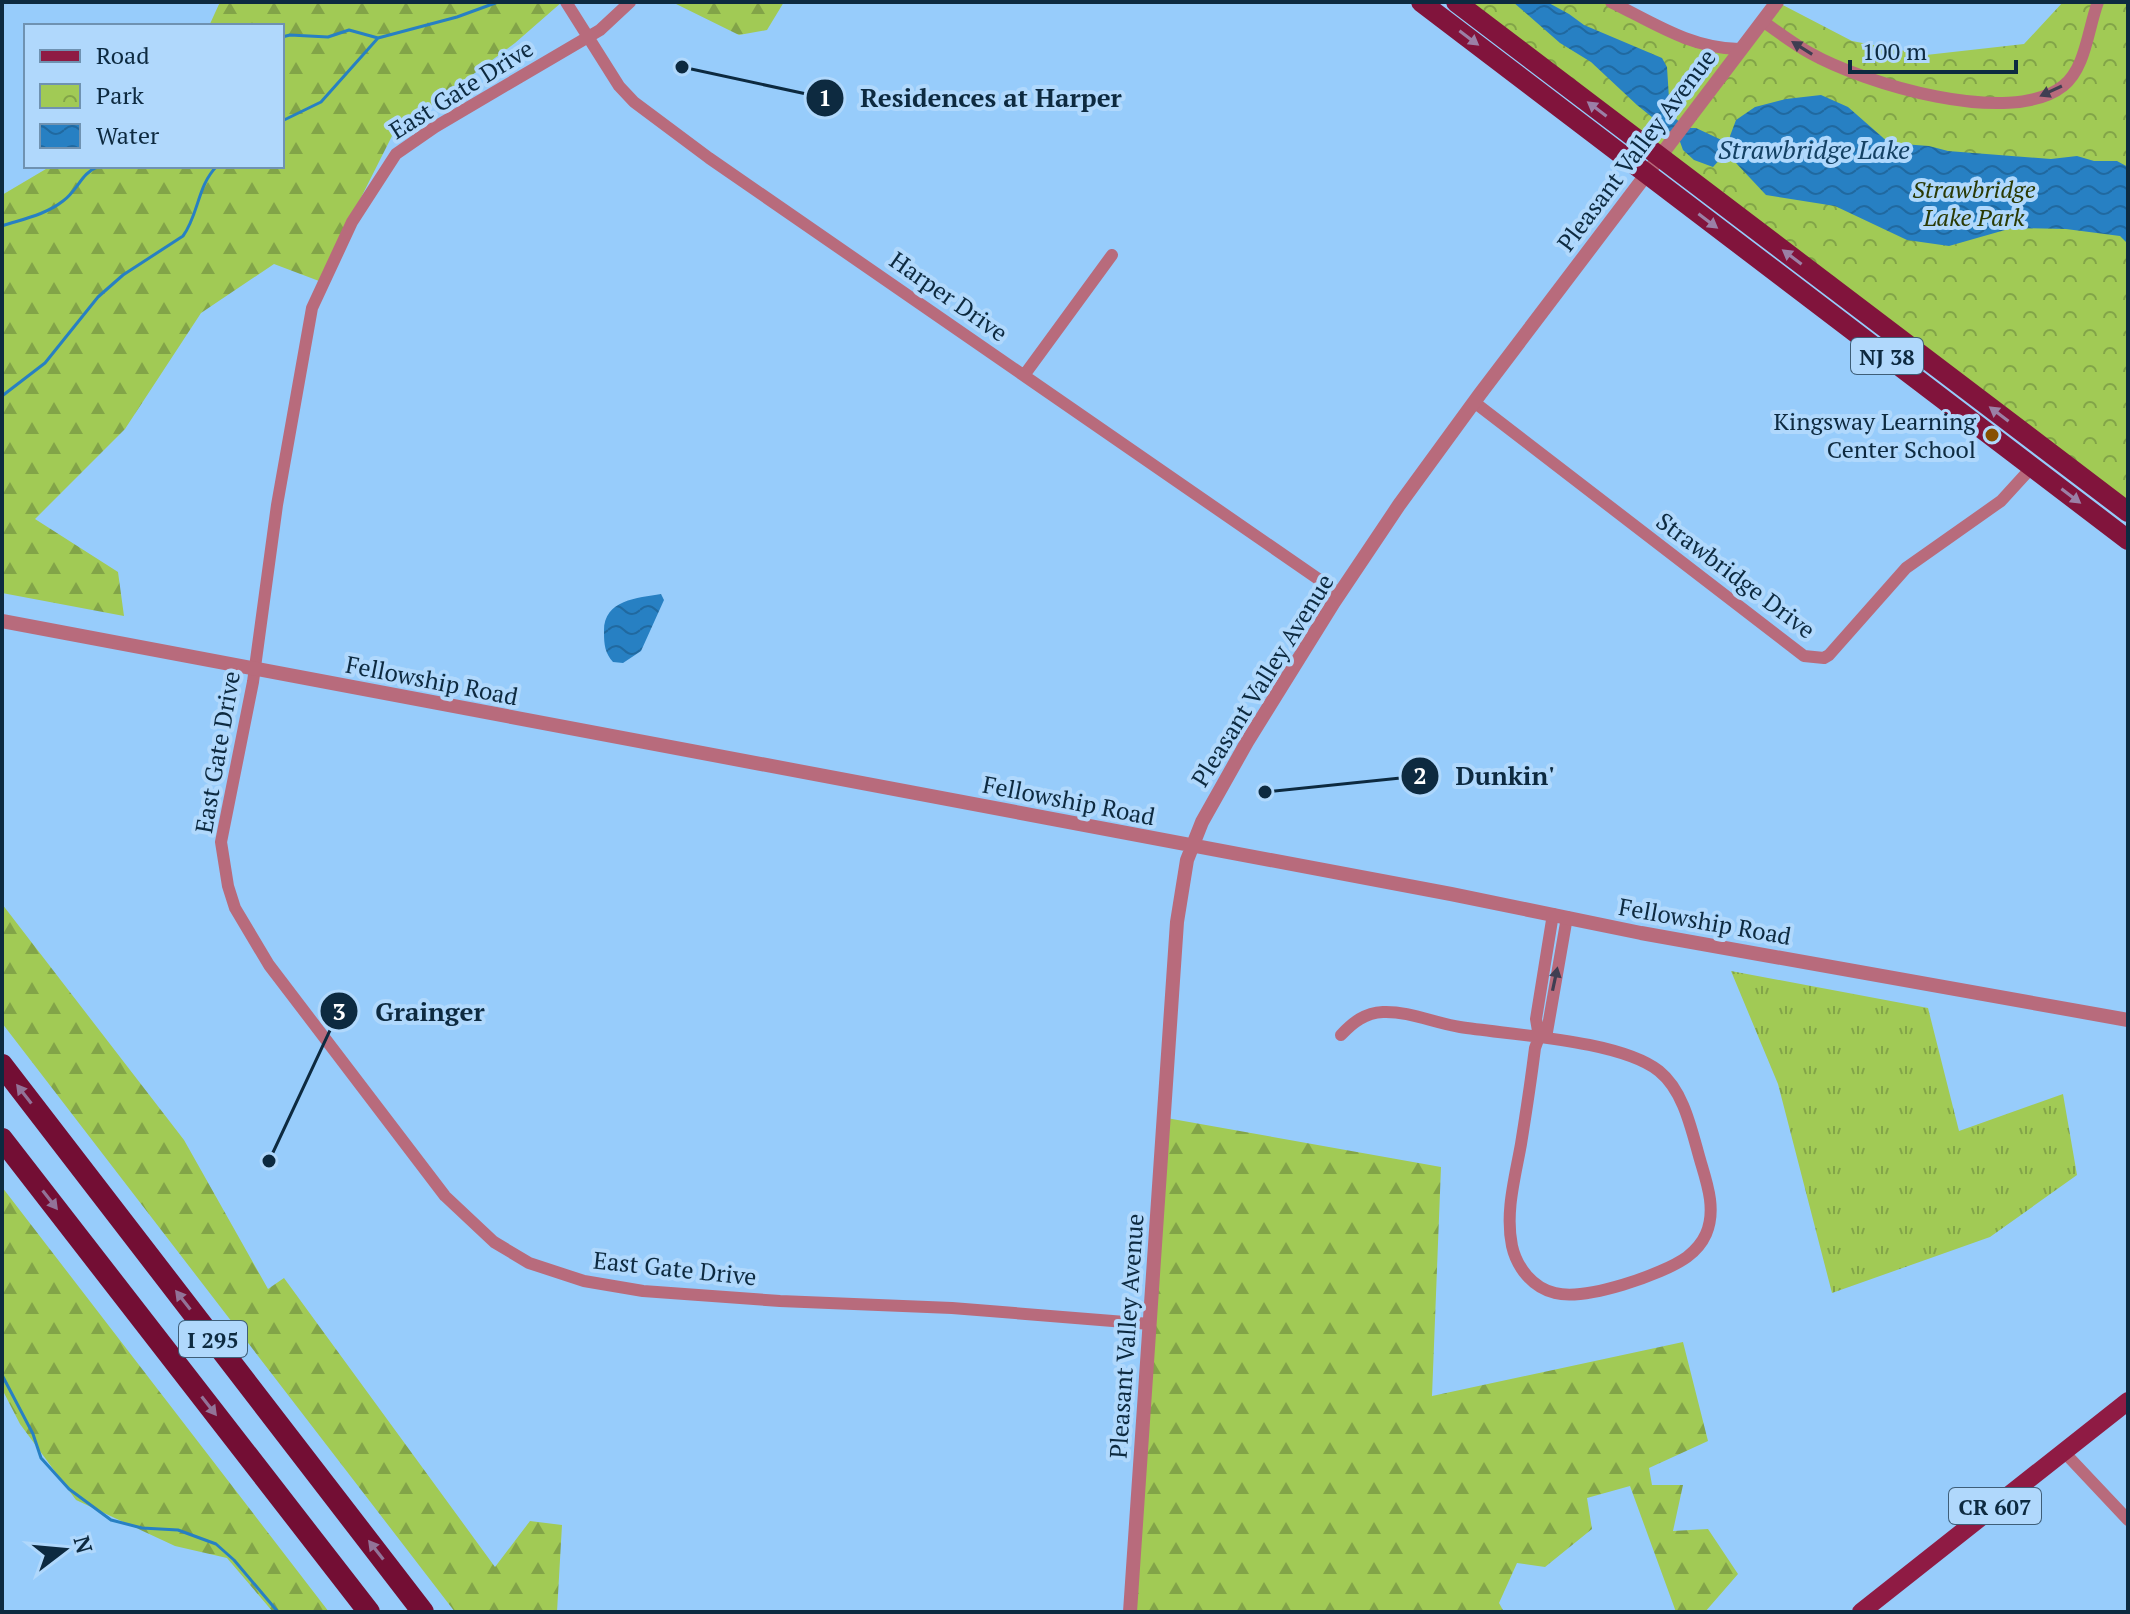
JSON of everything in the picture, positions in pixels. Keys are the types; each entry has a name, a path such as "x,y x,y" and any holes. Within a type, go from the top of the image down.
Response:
{"highway":[{"name":"NJ 38","path":"1421,2 2128,540"},
{"name":"NJ 38","path":"1456,2 1665,148 2128,512"},
{"name":"I 295","path":"2,1065 423,1612"},
{"name":"I 295","path":"2,1139 369,1612"}],"main road":[{"name":"CR 607","path":"1861,1612 2128,1401"}],"street":[{"name":"Harper Drive","path":"566,2 610,75 634,102 709,158 1340,594"},
{"name":"East Gate Drive","path":"630,2 587,37 435,127 396,154 352,222 312,308 281,482 255,669 221,842 225,875 235,908 269,965 445,1196 494,1242 529,1263 584,1281 643,1291 965,1309 1150,1324"},
{"path":"1611,2 1685,40 1715,48 1739,49"},
{"name":"Pleasant Valley Avenue","path":"1130,1612 1177,922 1192,846 1205,814 1242,750 1399,505 1777,2"},
{"path":"1764,22 1809,52 1899,89 1938,97 2003,102 2050,94 2065,85 2075,73 2098,2"},
{"path":"1025,374 1112,255"},
{"name":"Strawbridge Drive","path":"1474,402 1804,656 1824,658 1829,655 1906,568 2001,501 2032,467"},
{"name":"Fellowship Road","path":"2,621 1560,916 2128,1020"},
{"path":"1341,1035 1359,1019 1383,1012 1411,1015 1457,1027 1539,1037 1579,1044 1645,1061 1675,1088 1701,1162 1711,1207 1706,1233 1689,1256 1662,1270 1629,1281 1570,1295 1544,1290 1516,1260 1512,1246 1511,1198 1535,1048 1539,1037 1547,1032 1560,916"},
{"path":"2064,1452 2128,1520"}],"green space":[{"path":"220,2 562,2 515,43 393,134 319,281 274,264 201,313 125,429 35,519 118,572 124,616 2,593 2,195 48,168 284,168 284,24 210,24"},
{"path":"672,2 784,2 767,30 739,35"},
{"name":"Strawbridge Lake Park","path":"1456,2 1613,2 1705,46 1739,49 1777,2 1852,41 1926,55 2024,44 2063,2 2128,2 2128,512"},
{"path":"2,904 184,1140 268,1289 284,1278 495,1567 530,1521 562,1525 557,1612 455,1612 2,1023"},
{"path":"1731,971 1928,1008 1959,1131 2063,1094 2077,1175 1990,1237 1832,1293 1778,1084"},
{"path":"1161,1117 1441,1167 1432,1396 1683,1342 1708,1441 1649,1468 1652,1485 1683,1485 1673,1531 1708,1529 1738,1574 1705,1612 1676,1612 1630,1486 1587,1498 1592,1529 1545,1567 1517,1563 1499,1603 1504,1612 1127,1611"},
{"path":"2,1187 329,1612 273,1612 227,1558 175,1546 76,1500 20,1424 2,1389"}],"water":[{"name":"Strawbridge Lake","path":"1513,2 1547,2 1584,25 1662,58 1667,67 1670,114 1687,128 1696,128 1728,143 1731,142 1736,120 1755,107 1821,95 1848,107 1889,143 1929,146 1948,151 2051,159 2077,156 2094,161 2117,161 2128,167 2128,244 2120,236 2066,229 2012,228 1949,246 1907,240 1835,206 1766,195 1736,163 1734,153 1724,155 1713,167 1694,160 1683,150 1679,139 1591,62 1560,43"},
{"path":"661,594 664,600 641,651 623,663 613,662 604,641 605,621 609,613 623,602"}],"waterway":[{"path":"284,120 321,102 378,38 457,17 498,2"},
{"path":"284,36 328,37 349,30 378,38"},
{"path":"2,226 56,206 95,168"},
{"path":"2,396 45,363 98,297 123,275 183,236 215,168"},
{"path":"2,1375 33,1434 41,1458 69,1489 111,1520 142,1528 178,1530 216,1544 234,1560 278,1612"}],"place":[{"name":"Residences at Harper","path":"682,67"},
{"name":"Kingsway Learning Center School","path":"1992,435"},
{"name":"Dunkin'","path":"1265,792"},
{"name":"Grainger","path":"269,1161"}]}
